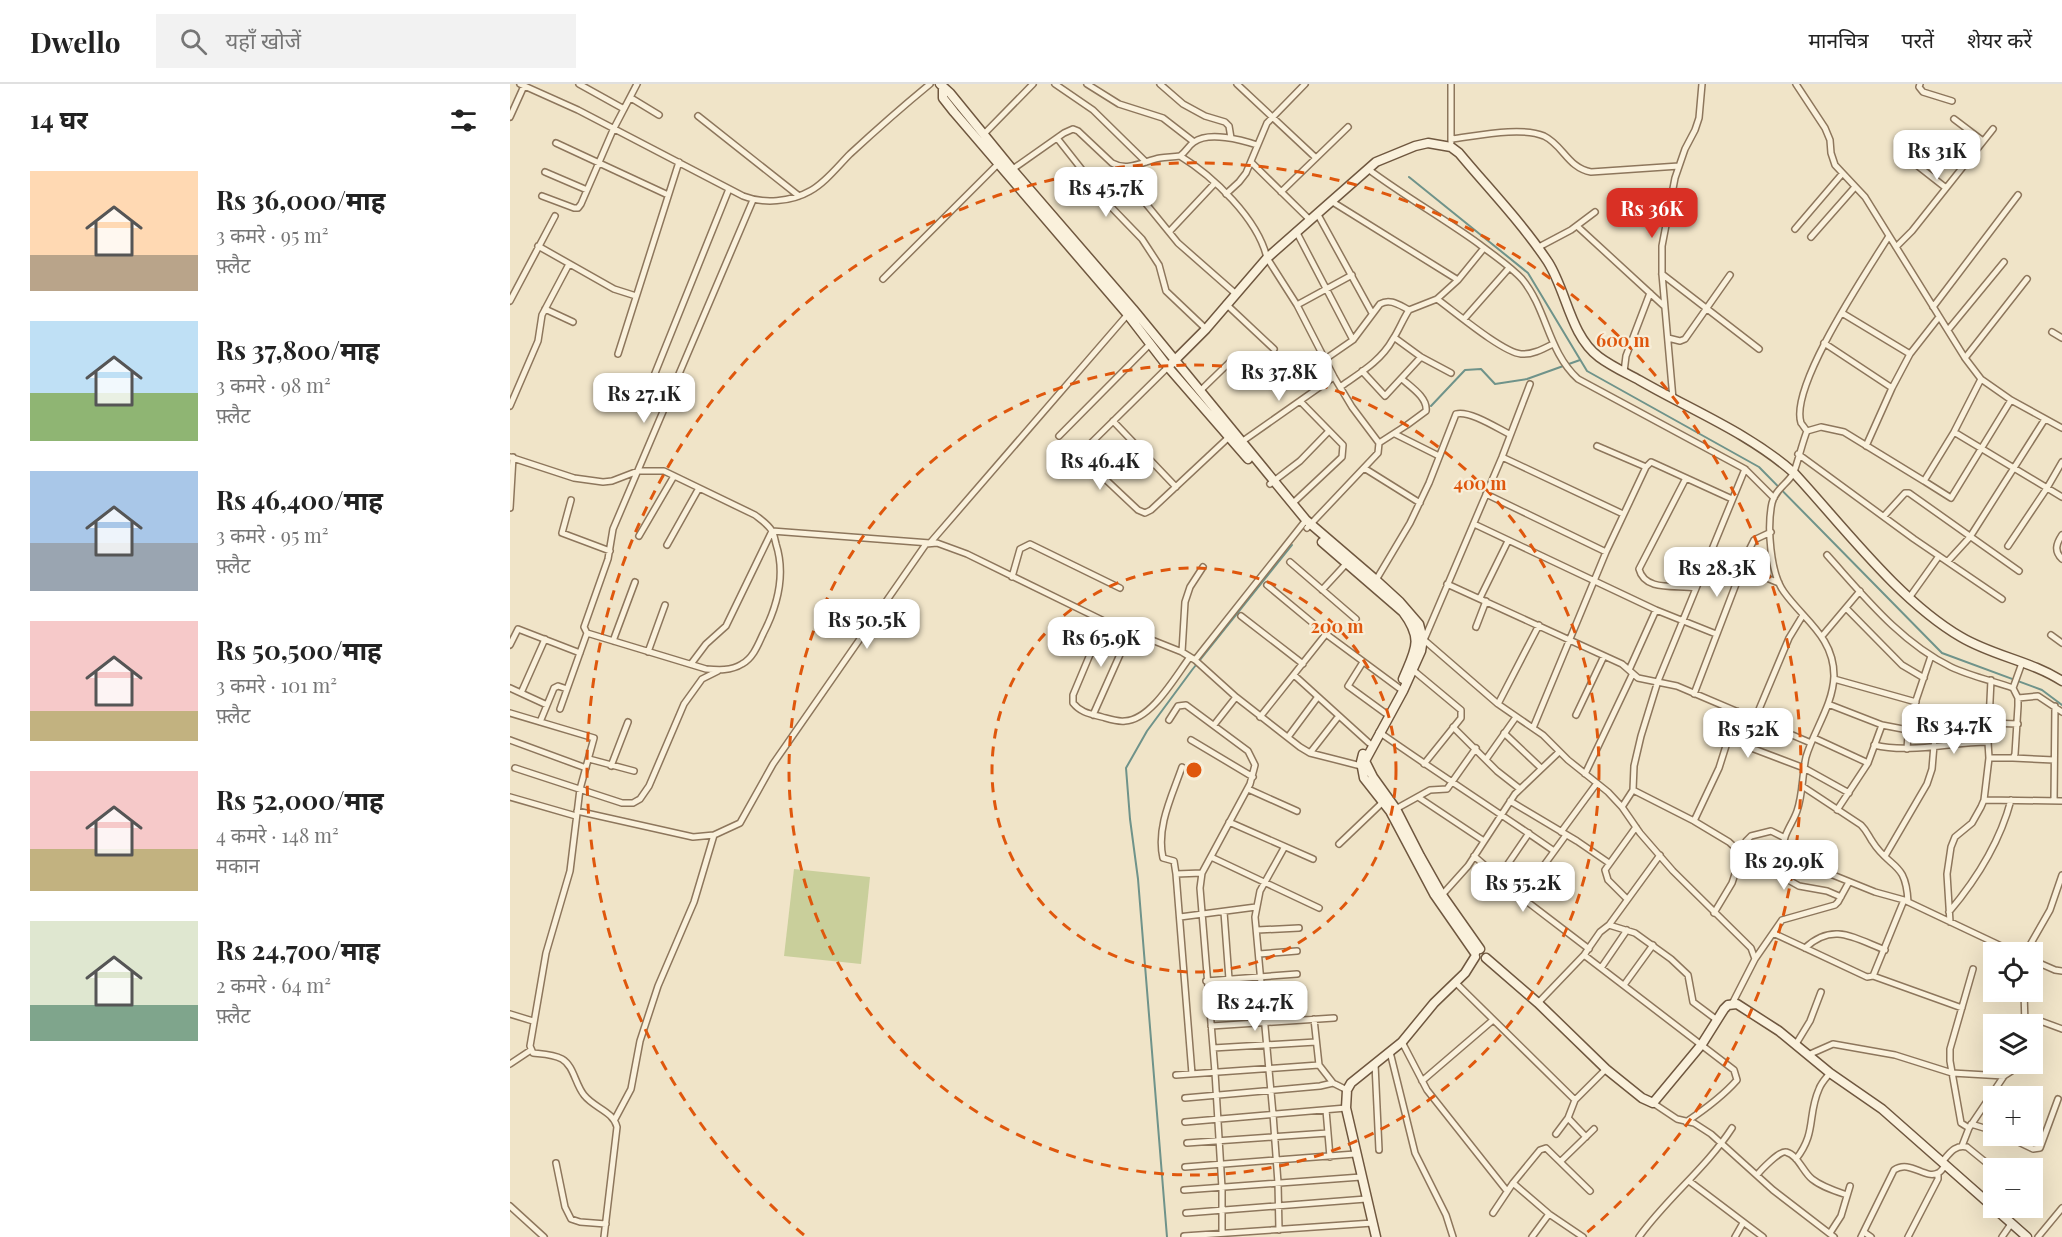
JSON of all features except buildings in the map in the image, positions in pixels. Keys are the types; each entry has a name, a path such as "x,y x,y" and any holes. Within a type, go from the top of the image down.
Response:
{"street":[{"path":"579,84 624,110"},
{"path":"542,196 578,208 637,84"},
{"path":"510,117 522,85 578,110 753,200 787,199 811,190 884,122 930,84"},
{"path":"980,137 1033,84"},
{"path":"1055,84 1093,110 1146,162"},
{"path":"1087,84 1119,104 1163,118 1194,142"},
{"path":"1160,84 1183,104 1205,116 1225,122 1229,126 1231,138"},
{"path":"1237,84 1316,158"},
{"path":"1226,194 1239,182 1251,162 1272,116 1305,84"},
{"path":"1451,84 1451,143 1510,212 1549,264 1583,340 1598,357 1673,400 1737,432 1775,456 1909,598 1963,639 2021,666 2062,681"},
{"path":"1673,400 1662,274 1662,246 1679,166 1699,118 1702,84"},
{"path":"1796,84 1825,128 1835,165 1865,197 1933,308 1981,379 2010,400 2062,428"},
{"path":"1920,84 1919,87 1923,92 1952,101"},
{"path":"941,86 943,98 980,137 1131,312 1229,437 1239,444"},
{"path":"631,98 659,115"},
{"path":"698,116 799,196"},
{"path":"1954,119 1983,141"},
{"path":"1281,192 1348,127"},
{"path":"1896,247 1912,231 1993,129"},
{"path":"1009,171 1069,130 1078,131 1118,166 1169,232 1236,294"},
{"path":"1229,437 1151,510 1145,513 1138,510 1086,461 1083,454 1086,448 1206,329 1267,258 1376,162 1428,143 1451,143 1530,132 1544,136 1553,142 1581,171 1679,166"},
{"path":"980,137 998,164 1009,171"},
{"path":"1057,138 1113,209 1142,239 1159,265 1166,291 1206,329"},
{"path":"1118,166 1130,166 1180,156 1194,142 1207,139 1231,138 1257,146"},
{"path":"556,143 668,195"},
{"path":"1936,145 1964,166"},
{"path":"1104,621 1073,695 1073,703 1081,711 1127,722 1141,716 1155,703 1307,524 1378,453 1379,442 1352,406 1324,360 1297,304 1267,258 1254,228 1215,183 1199,168 1180,156"},
{"path":"1251,162 1281,192 1313,216 1352,275 1372,313"},
{"path":"618,354 668,195 681,163"},
{"path":"883,279 998,164"},
{"path":"1918,166 1946,189"},
{"path":"1368,169 1484,248 1520,276 1534,296 1562,361 1578,379 1745,469 1774,498"},
{"path":"544,172 587,190"},
{"path":"1795,229 1842,174"},
{"path":"1169,232 1215,183"},
{"path":"1811,237 1855,187"},
{"path":"641,408 729,189"},
{"path":"1933,308 2018,195"},
{"path":"720,670 648,652 584,631 585,622 610,551 613,529 753,200"},
{"path":"1331,201 1458,280"},
{"path":"1537,248 1577,226 1595,212"},
{"path":"510,301 555,216"},
{"path":"1577,226 1665,307"},
{"path":"1296,231 1353,340"},
{"path":"1807,431 1801,423 1803,398 1814,363 1889,236"},
{"path":"538,246 614,289 636,296"},
{"path":"1340,387 1381,357 1395,338 1409,310 1437,299 1458,280 1484,248"},
{"path":"1948,330 2004,262"},
{"path":"510,406 538,340 542,315 569,264"},
{"path":"1464,319 1509,268"},
{"path":"1662,274 1759,349"},
{"path":"1297,304 1352,275"},
{"path":"1668,338 1685,339 1730,275"},
{"path":"1965,358 2027,279"},
{"path":"1624,372 1626,356 1650,293"},
{"path":"1437,299 1509,351 1519,354 1539,351 1553,344"},
{"path":"1324,360 1353,340 1372,313 1386,300 1409,310"},
{"path":"1226,304 1274,350"},
{"path":"545,309 573,322"},
{"path":"510,797 693,837 714,835 740,823 773,764 926,544 930,543 1131,312"},
{"path":"1842,313 1910,354"},
{"path":"1866,446 1910,354 1939,317"},
{"path":"1147,332 1151,343 1200,391 1239,444 1307,524 1346,564 1403,612 1421,639 1498,704 1533,728 1622,807 1660,855 1714,913 1751,948 1755,959"},
{"path":"2052,332 2062,338"},
{"path":"1395,338 1421,357 1451,373"},
{"path":"1059,436 1151,343"},
{"path":"1824,343 1892,388"},
{"path":"1200,391 1236,356"},
{"path":"1362,372 1385,396 1421,357"},
{"path":"1239,444 1334,377"},
{"path":"1379,442 1395,434 1426,411 1427,405 1424,399 1402,379"},
{"path":"1924,481 1954,432 1981,379"},
{"path":"1477,953 1434,894 1393,810 1369,786 1361,766 1361,757 1399,688 1447,584 1502,457 1530,384"},
{"path":"1292,504 1342,457 1344,448 1300,400"},
{"path":"1807,431 1821,427 1844,432 1951,498 2010,400"},
{"path":"1376,580 1410,524 1456,414 1461,412 1470,415 1509,434"},
{"path":"1948,561 1970,537 2045,419"},
{"path":"1113,421 1176,487"},
{"path":"1272,483 1300,461 1329,431"},
{"path":"1807,431 1793,474 1777,491 1774,498 1770,515 1772,556 1782,590 1823,635 1834,668 1834,679 1828,704 1812,741 1804,768 1796,813 1783,837 1783,849 1785,853 1849,882 1906,901 1993,942"},
{"path":"1954,432 2062,497"},
{"path":"1395,434 1439,456"},
{"path":"1597,446 1646,467"},
{"path":"1798,454 2002,599"},
{"path":"510,508 511,457 588,481 612,481 638,471 657,470 754,515 772,531 782,560 781,584 774,608 754,654 745,663 720,670 702,679 689,696 649,786 640,799 633,804 622,803 515,768"},
{"path":"1502,457 1623,514"},
{"path":"1533,728 1606,552 1646,467 1651,462 1732,499"},
{"path":"2008,546 2062,462"},
{"path":"1364,468 1420,503"},
{"path":"1622,807 1633,790 1641,736 1658,681 1745,469"},
{"path":"639,536 674,476"},
{"path":"1686,478 1639,569 1645,580 1662,587 1684,585 1696,588"},
{"path":"1272,483 1307,524 1376,580 1419,624 1421,651 1365,761 1477,953"},
{"path":"667,545 699,488"},
{"path":"1884,516 1905,493 1909,492 2019,571"},
{"path":"1486,494 1606,552"},
{"path":"571,500 562,533 610,551"},
{"path":"1474,524 1594,582 1682,622 1716,634"},
{"path":"772,531 937,543 967,554 1104,621 1182,652 1203,667 1260,717 1310,753 1361,766"},
{"path":"691,664 706,645 726,626 772,531"},
{"path":"1694,694 1754,540 1771,532"},
{"path":"2062,536 2056,544 2057,552 2062,559"},
{"path":"1476,627 1483,600 1508,541"},
{"path":"1012,577 1020,549 1030,544 1120,588"},
{"path":"1827,555 1897,630 1931,656 1953,668 2014,687"},
{"path":"1909,598 1939,556"},
{"path":"1290,562 1356,619"},
{"path":"1322,590 1346,564"},
{"path":"1182,652 1185,602 1190,587 1203,567"},
{"path":"1742,568 1779,583"},
{"path":"613,641 635,582"},
{"path":"1447,584 1571,639 1622,664 1630,672 1645,680 1677,686 1868,763"},
{"path":"1267,585 1326,634 1399,688"},
{"path":"1823,635 1860,591"},
{"path":"648,652 664,604"},
{"path":"1845,608 1902,665 1924,678"},
{"path":"1585,774 1656,610"},
{"path":"1803,615 1788,638 1744,735 1743,743 1804,768 1849,793"},
{"path":"1241,616 1303,664"},
{"path":"1498,704 1539,625"},
{"path":"510,645 518,629 580,653"},
{"path":"1093,715 1130,632"},
{"path":"560,709 587,633"},
{"path":"1260,717 1326,634"},
{"path":"2051,635 2062,643"},
{"path":"521,693 545,639"},
{"path":"1576,715 1604,656"},
{"path":"1906,749 1908,730 1931,656"},
{"path":"1363,662 1348,686 1385,713"},
{"path":"2013,758 2016,754 2018,724 2018,698 2014,687 2021,666"},
{"path":"1413,669 1461,710 1461,718 1424,764"},
{"path":"1294,675 1369,743"},
{"path":"1834,679 1916,702"},
{"path":"1950,922 1947,874 1951,847 1958,833 1972,823 1984,800 1989,758 1990,680"},
{"path":"540,722 556,686 567,689"},
{"path":"510,688 547,705"},
{"path":"2018,698 2038,696 2062,712"},
{"path":"1214,725 1236,697"},
{"path":"1288,737 1317,698"},
{"path":"1828,704 1882,725 1908,730"},
{"path":"1169,720 1178,706 1186,705 1248,751 1256,765 1248,789 1202,873 1200,888 1221,1165 1222,1233"},
{"path":"2054,801 2055,706"},
{"path":"1694,822 1719,768 1737,711"},
{"path":"510,713 594,738 580,789 570,871 546,953 530,1041 533,1053 555,1056 568,1064 585,1097 615,1119 617,1127 604,1237"},
{"path":"1310,753 1338,717"},
{"path":"1487,758 1516,717"},
{"path":"611,765 628,722"},
{"path":"1989,723 2018,724"},
{"path":"1837,810 1868,763 1882,725"},
{"path":"1453,727 1487,758 1497,771 1521,789"},
{"path":"1380,732 1452,784 1502,814 1554,852"},
{"path":"1504,733 1541,768"},
{"path":"510,740 586,768"},
{"path":"1191,740 1253,777"},
{"path":"1874,745 1890,749 1906,749 1988,742"},
{"path":"1885,855 1927,784 1932,769 1934,745"},
{"path":"1393,810 1434,789 1448,789 1476,748"},
{"path":"1442,895 1474,856 1510,801 1559,752"},
{"path":"1989,758 2054,760"},
{"path":"589,759 634,771"},
{"path":"1182,767 1162,824 1160,837 1163,858 1174,861 1176,874 1192,1074"},
{"path":"2054,778 2062,779"},
{"path":"1521,897 1554,852 1597,783"},
{"path":"1802,786 1861,825 1905,879 1906,901 1873,976"},
{"path":"1248,789 1297,811"},
{"path":"1633,790 1729,842 1742,854 1799,886 1827,891 1841,897"},
{"path":"1418,797 1484,841"},
{"path":"1984,800 2062,801"},
{"path":"1949,912 1964,894 1996,841 2006,819 2011,800"},
{"path":"1339,844 1384,801"},
{"path":"1510,801 1609,863"},
{"path":"1229,822 1312,859"},
{"path":"1627,899 1608,880 1605,870 1636,827"},
{"path":"1714,913 1731,883 1746,841 1756,833 1771,831 1783,837"},
{"path":"1499,877 1529,833"},
{"path":"615,1119 632,1089 640,1041 658,986 694,902 714,835"},
{"path":"1279,1230 1275,1137 1256,907 1260,891 1284,848"},
{"path":"1538,1003 1584,955 1600,932 1609,925 1660,855"},
{"path":"1474,856 1521,897 1589,949"},
{"path":"1211,857 1319,908"},
{"path":"1176,874 1202,873"},
{"path":"2032,942 2050,910 2062,875"},
{"path":"1653,1103 1702,1044 1724,1009 1732,1004 1755,959 1782,920 1786,917 1832,906 1838,902 1849,882"},
{"path":"1180,917 1256,907"},
{"path":"1224,912 1229,979"},
{"path":"1609,925 1627,930 1653,945 1688,975 1693,1002 1717,1020"},
{"path":"1257,930 1299,928"},
{"path":"1601,968 1627,930"},
{"path":"1773,933 1867,976 1873,976 1962,1008"},
{"path":"1804,948 1814,939 1832,933 1845,935 1885,950"},
{"path":"1624,985 1653,945"},
{"path":"1259,954 1297,951"},
{"path":"1477,953 1486,952 1486,958 1538,1003 1606,1069 1642,1098 1677,1119 1702,1128 1722,1143 1773,1190 1832,1235 1841,1216 1850,1186"},
{"path":"1376,1237 1355,1154 1346,1108 1347,1090 1355,1079 1402,1042 1434,1003 1470,967 1477,953"},
{"path":"1584,955 1734,1070 1737,1080 1712,1104 1686,1122"},
{"path":"2043,965 2062,971"},
{"path":"1973,969 1950,1049 1961,1123 1983,1129"},
{"path":"1206,981 1297,974"},
{"path":"1455,982 1575,1100"},
{"path":"1796,1044 1810,1021 1821,992"},
{"path":"1208,1002 1299,996"},
{"path":"1732,1004 1744,1008 1796,1044 1830,1073 1882,1109 2027,1237"},
{"path":"510,1014 533,1021"},
{"path":"1211,1026 1334,1018"},
{"path":"1314,1019 1319,1065 1333,1083 1347,1090"},
{"path":"1422,1081 1493,1020"},
{"path":"2043,1022 2062,1029"},
{"path":"1213,1048 1316,1042"},
{"path":"1402,1042 1422,1081 1507,1191"},
{"path":"1808,1055 1833,1044 1895,1055 1952,1073 2004,1076"},
{"path":"510,1064 531,1050"},
{"path":"1390,1052 1415,1153 1446,1215 1452,1237"},
{"path":"1375,1064 1379,1150"},
{"path":"1176,1075 1319,1065"},
{"path":"1556,1134 1568,1118 1575,1100 1606,1069"},
{"path":"1796,1158 1809,1139 1816,1096 1830,1073"},
{"path":"1962,1146 1970,1126 2007,1074"},
{"path":"1185,1098 1333,1083"},
{"path":"2043,1140 2058,1099"},
{"path":"1185,1122 1346,1108"},
{"path":"1326,1110 1330,1156"},
{"path":"1568,1118 1586,1137"},
{"path":"1639,1237 1655,1215 1722,1143 1732,1128"},
{"path":"1561,1161 1594,1129"},
{"path":"1187,1143 1328,1133"},
{"path":"2027,1146 2033,1149 2041,1146"},
{"path":"1908,1237 1938,1179 1938,1173 1955,1148 1967,1147 1983,1160"},
{"path":"1493,1213 1513,1183 1543,1149 1549,1149 1590,1191"},
{"path":"1757,1175 1780,1152 1786,1152 1796,1158 1803,1171 1814,1180 1847,1195"},
{"path":"1185,1167 1355,1154"},
{"path":"556,1163 571,1219 606,1224"},
{"path":"1871,1237 1862,1234 1894,1170 1906,1167 1931,1174 1938,1173"},
{"path":"1184,1190 1361,1177"},
{"path":"1689,1181 1763,1237"},
{"path":"1513,1183 1549,1214 1583,1237"},
{"path":"1186,1213 1366,1199"},
{"path":"510,1206 544,1237"},
{"path":"2038,1237 2062,1208"},
{"path":"1532,1237 1549,1214"},
{"path":"1184,1236 1373,1223"},
{"path":"1735,1237 1743,1223"},
{"path":"2002,1237 2011,1224"}],"green space":[{"path":"794,869 870,877 861,964 784,956"}],"waterway":[{"path":"1409,177 1528,273 1587,371 1759,467 1942,653 2042,690 2062,705"},
{"path":"1431,406 1465,370 1481,369 1495,384 1527,379 1580,360"},
{"path":"1167,1237 1138,879 1126,768 1147,731 1192,670 1292,545"}]}
